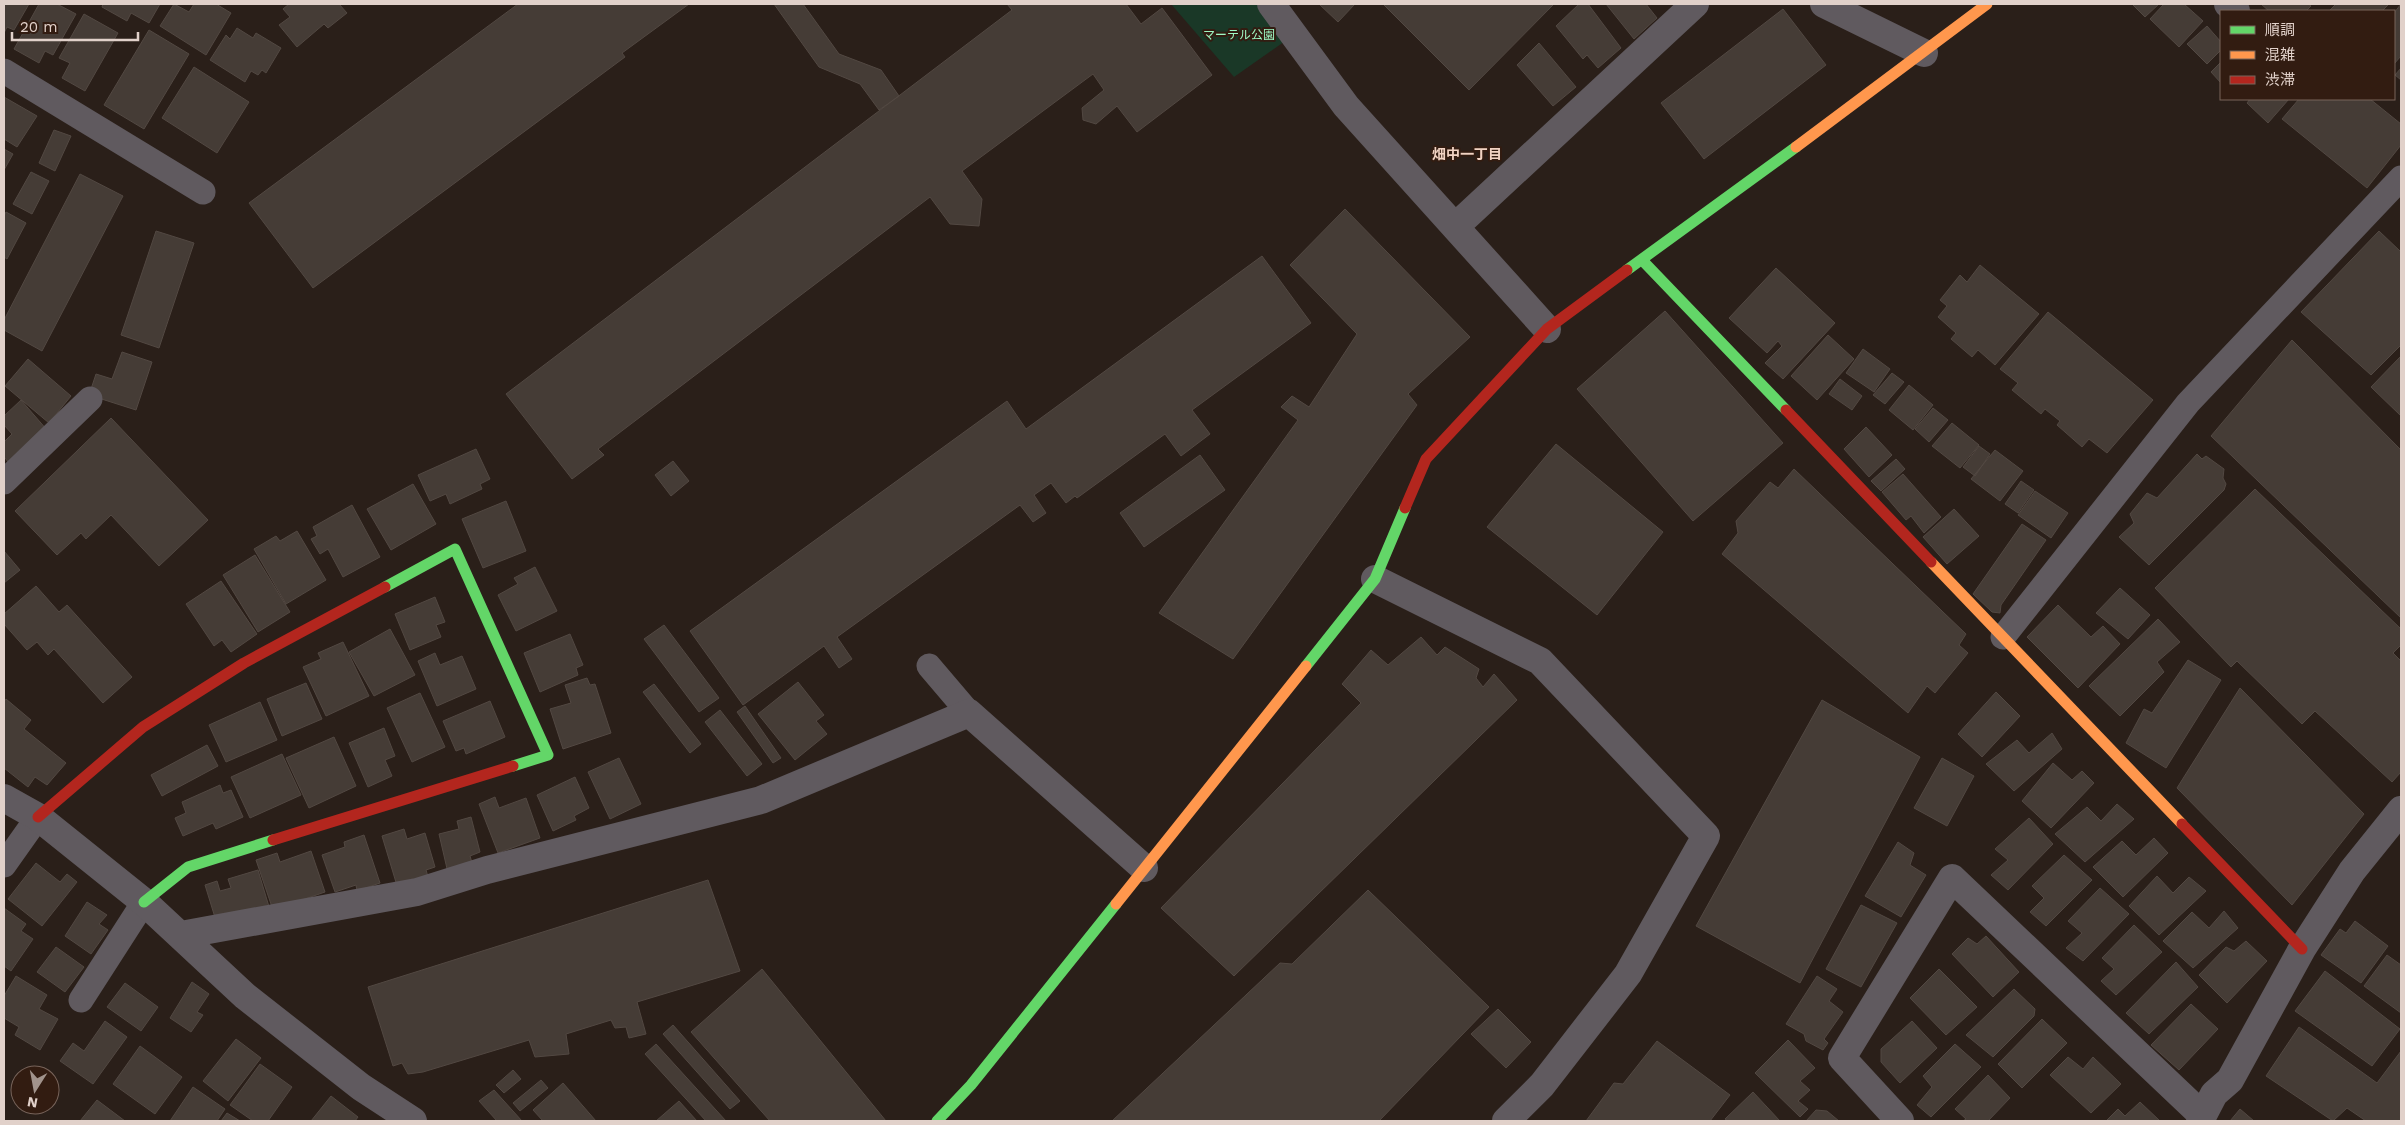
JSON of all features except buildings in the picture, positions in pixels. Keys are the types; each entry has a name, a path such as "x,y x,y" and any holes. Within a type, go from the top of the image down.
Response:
{"street":[{"path":"1271,4 1346,106 1548,329"},
{"path":"1456,226 1695,4"},
{"path":"1824,4 1924,53"},
{"path":"937,1121 971,1084 1375,579 1426,459 1548,329 1924,53 1987,4"},
{"path":"1642,260 2302,949"},
{"path":"38,817 143,728 218,679 244,663 455,549 548,755 188,867 144,902"},
{"path":"1375,579 1540,661 1706,836 1628,974 1542,1085 1506,1121"},
{"path":"181,935 417,892 487,870 760,800 969,713 1144,868"},
{"path":"4,798 38,817 144,902 245,996 361,1087 413,1121"},
{"path":"1900,1121 1842,1058 1952,878 2202,1119 2214,1094 2230,1080 2302,949 2352,870 2401,810"}],"lane":[{"path":"4,71 203,192"},
{"path":"2003,637 2188,403 2401,178"},
{"path":"4,482 90,399"},
{"path":"929,666 969,713"},
{"path":"4,865 38,817"},
{"path":"81,1000 144,902"}],"green space":[{"name":"マーテル公園","path":"1171,4 1262,4 1288,39 1234,77"}],"traffic: fast":[{"path":"1627,270 1796,147"},
{"path":"1642,260 1786,410"},
{"path":"1306,666 1375,579 1405,508"},
{"path":"385,587 455,549 548,755 513,766"},
{"path":"144,902 188,867 273,840"},
{"path":"937,1121 971,1085 1116,904"}],"traffic: slow":[{"path":"1796,147 1987,4"},
{"path":"1931,562 2182,824"},
{"path":"1116,904 1306,666"}],"traffic: jam":[{"path":"1405,508 1426,459 1547,329 1627,270"},
{"path":"1786,410 1931,562"},
{"path":"38,817 143,727 244,663 385,587"},
{"path":"273,840 513,766"},
{"path":"2182,824 2302,949"}],"district":[{"name":"畑中一丁目","path":"1467,154"}]}
